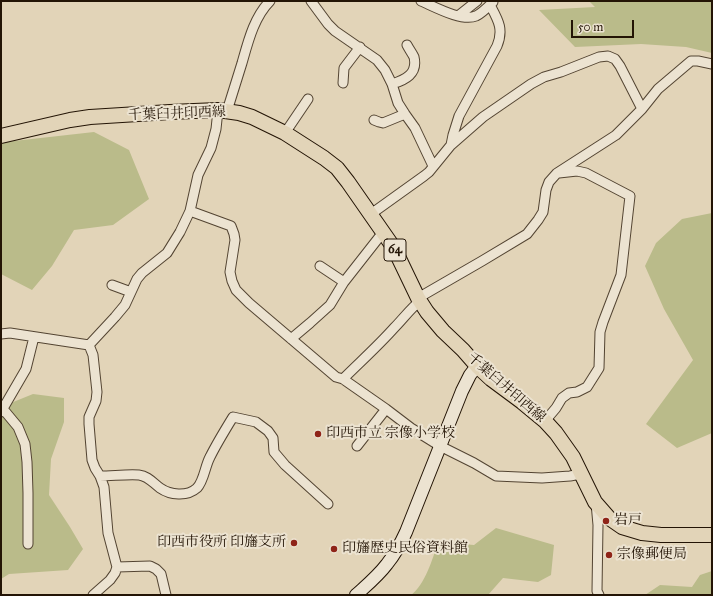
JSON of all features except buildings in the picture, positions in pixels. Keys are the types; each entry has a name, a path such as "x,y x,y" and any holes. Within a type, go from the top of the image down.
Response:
{"main road":[{"name":"千葉臼井印西線","path":"1,136 70,120 90,117 170,112 222,111 239,113 252,117 285,134 324,158 337,168 384,231 394,248 419,300 427,312 477,366 545,421 564,443 573,457 601,510 615,523 622,527 642,533 661,535 712,535"},
{"path":"356,595 387,565 397,550 406,532 470,375 477,366"}],"street":[{"path":"89,345 115,318 125,305 137,279 167,253 180,232 190,211 198,175 211,148 222,111 254,28 264,7 270,1"},
{"path":"311,1 335,31 377,60 385,70 392,84 398,103 415,128 433,166"},
{"path":"421,1 458,16 468,18 481,13 492,3 500,24 500,40 459,116 451,146"},
{"path":"458,16 477,1"},
{"path":"392,84 403,81 412,71 414,65 413,56 407,45"},
{"path":"343,83 344,68 360,48"},
{"path":"371,214 429,172 451,146 483,117 531,84 544,77 599,57 608,56 615,59 620,66 642,109"},
{"path":"342,379 378,346 419,300 527,234 543,212 546,190 549,182 557,173 616,135 642,109 658,89 691,61 712,64"},
{"path":"285,134 308,99"},
{"path":"374,120 383,123 405,114"},
{"path":"545,421 562,398 587,387 599,368 600,332 621,275 630,196 586,173 578,171 557,173"},
{"path":"190,211 230,226 235,240 230,272 232,281 236,290 249,303 336,377 342,379 411,428 440,446 496,476 542,478 581,474"},
{"path":"291,339 330,304 344,282 384,231"},
{"path":"320,266 344,282"},
{"path":"112,285 131,292"},
{"path":"1,334 10,333 89,345"},
{"path":"28,544 28,493 25,444 18,427 2,410 26,369 34,337"},
{"path":"89,345 93,355 97,392 96,401 89,417 88,424 92,460 104,487 108,533 117,567 110,580 93,595"},
{"path":"357,446 386,409"},
{"path":"100,476 140,475 149,478 161,489 172,494 185,494 192,491 197,488 209,458 233,417 256,422 268,431 273,438 274,452 285,465 328,504"},
{"path":"596,502 598,525 597,591 599,595"},
{"path":"117,567 150,566 156,569 161,574 166,595"}],"green space":[{"path":"589,1 712,1 712,53 686,47 641,44 575,47 539,10 595,7"},
{"path":"94,132 129,150 149,199 113,225 74,230 52,266 32,290 1,274 1,145 5,142"},
{"path":"712,213 712,433 677,448 646,424 693,360 664,309 645,266 656,243 682,219"},
{"path":"33,394 64,398 64,422 51,459 49,495 83,549 68,570 9,574 1,579 1,407"},
{"path":"496,528 554,545 551,575 538,582 503,578 488,595 411,595 416,591 424,578 438,542 474,545"},
{"path":"712,571 712,595 645,595 660,585 692,587 700,575"}],"place":[{"name":"印西市立 宗像小学校","path":"318,434"},
{"name":"岩戸","path":"606,521"},
{"name":"印西市役所 印旛支所","path":"294,543"},
{"name":"印旛歴史民俗資料館","path":"334,549"},
{"name":"宗像郵便局","path":"609,555"}]}
